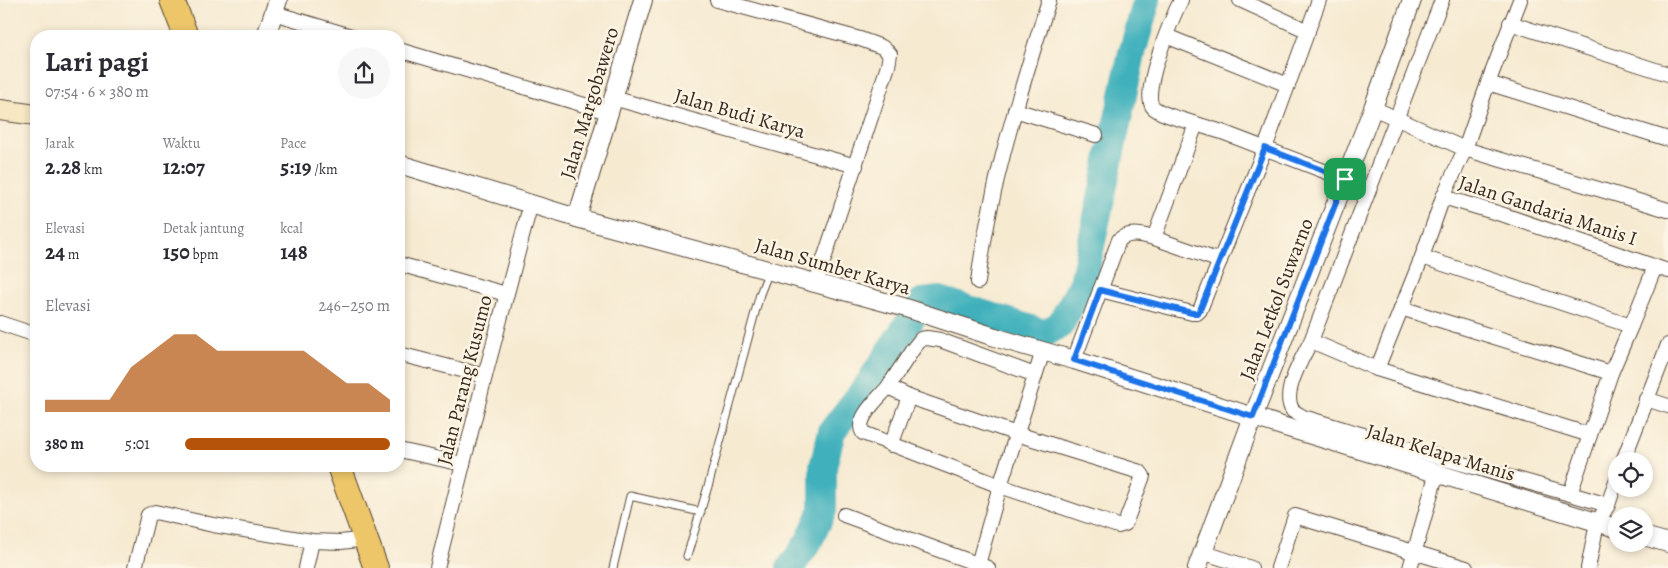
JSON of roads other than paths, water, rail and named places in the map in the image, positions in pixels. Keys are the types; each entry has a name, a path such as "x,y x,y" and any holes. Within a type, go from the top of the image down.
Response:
{"highway":[{"path":"172,0 184,30"},
{"path":"342,472 376,568"}],"main road":[{"path":"0,110 30,114"}],"street":[{"name":"Jalan Margobawero","path":"577,218 643,0"},
{"path":"717,0 860,39 882,47 890,54 888,66 856,166 816,283"},
{"path":"978,282 994,186 1014,110 1049,0"},
{"path":"1181,0 1166,36 1152,79 1150,102 1153,107 1161,112 1222,132 1345,179"},
{"path":"1100,290 1192,313 1197,313 1200,310 1265,148 1320,0"},
{"name":"Jalan Letkol Suwarno","path":"1199,560 1373,108 1412,0"},
{"path":"1442,0 1311,340 1292,381 1288,399 1293,411 1303,417 1608,505"},
{"path":"1377,369 1422,258 1444,197 1465,149 1520,0"},
{"path":"1248,2 1308,31"},
{"path":"268,30 276,7 335,30"},
{"path":"1510,23 1668,74"},
{"path":"1166,36 1288,85"},
{"name":"Jalan Budi Karya","path":"405,52 856,166"},
{"path":"1488,83 1668,138"},
{"path":"1373,108 1465,149 1668,210"},
{"path":"1014,110 1096,135"},
{"path":"1154,238 1196,124"},
{"name":"Jalan Sumber Karya","path":"405,166 577,218 903,307 1253,417"},
{"name":"Jalan Gandaria Manis I","path":"1444,197 1504,215 1662,269"},
{"name":"Jalan Parang Kusumo","path":"437,568 506,294 531,203"},
{"path":"1074,360 1119,240 1123,236 1143,235 1220,261"},
{"path":"1422,258 1631,326"},
{"path":"405,266 506,294"},
{"path":"1570,494 1611,373 1631,326 1662,269"},
{"path":"1401,308 1611,373"},
{"path":"0,323 30,333"},
{"path":"888,387 908,397 1017,434 1140,472 1142,476 1125,524 1121,526 1000,486 891,445 863,433 860,429 862,418 888,387 919,342 927,338 940,340 1035,375"},
{"path":"1311,340 1377,369 1590,435"},
{"path":"1627,452 1668,346"},
{"path":"844,515 981,567 1000,486 1043,352"},
{"path":"405,356 485,376"},
{"path":"891,445 908,397"},
{"path":"1646,399 1668,406"},
{"name":"Jalan Kelapa Manis","path":"1253,417 1608,525"},
{"path":"405,451 463,464"},
{"path":"1410,568 1437,472"},
{"path":"1588,568 1597,522 1611,497"},
{"path":"135,568 148,515 155,512 312,541 341,542 365,539"},
{"path":"1278,568 1295,516 1466,568"},
{"path":"1653,539 1668,543"},
{"path":"306,568 312,541"},
{"path":"1199,560 1251,568"}],"lane":[{"path":"688,556 760,294 769,270"},
{"path":"613,568 630,496 701,512"}],"waterway":[{"path":"790,568 809,541 823,510 823,467 832,431 870,382 922,302 940,300 1044,333 1060,325 1083,283 1132,53 1147,0"}]}
